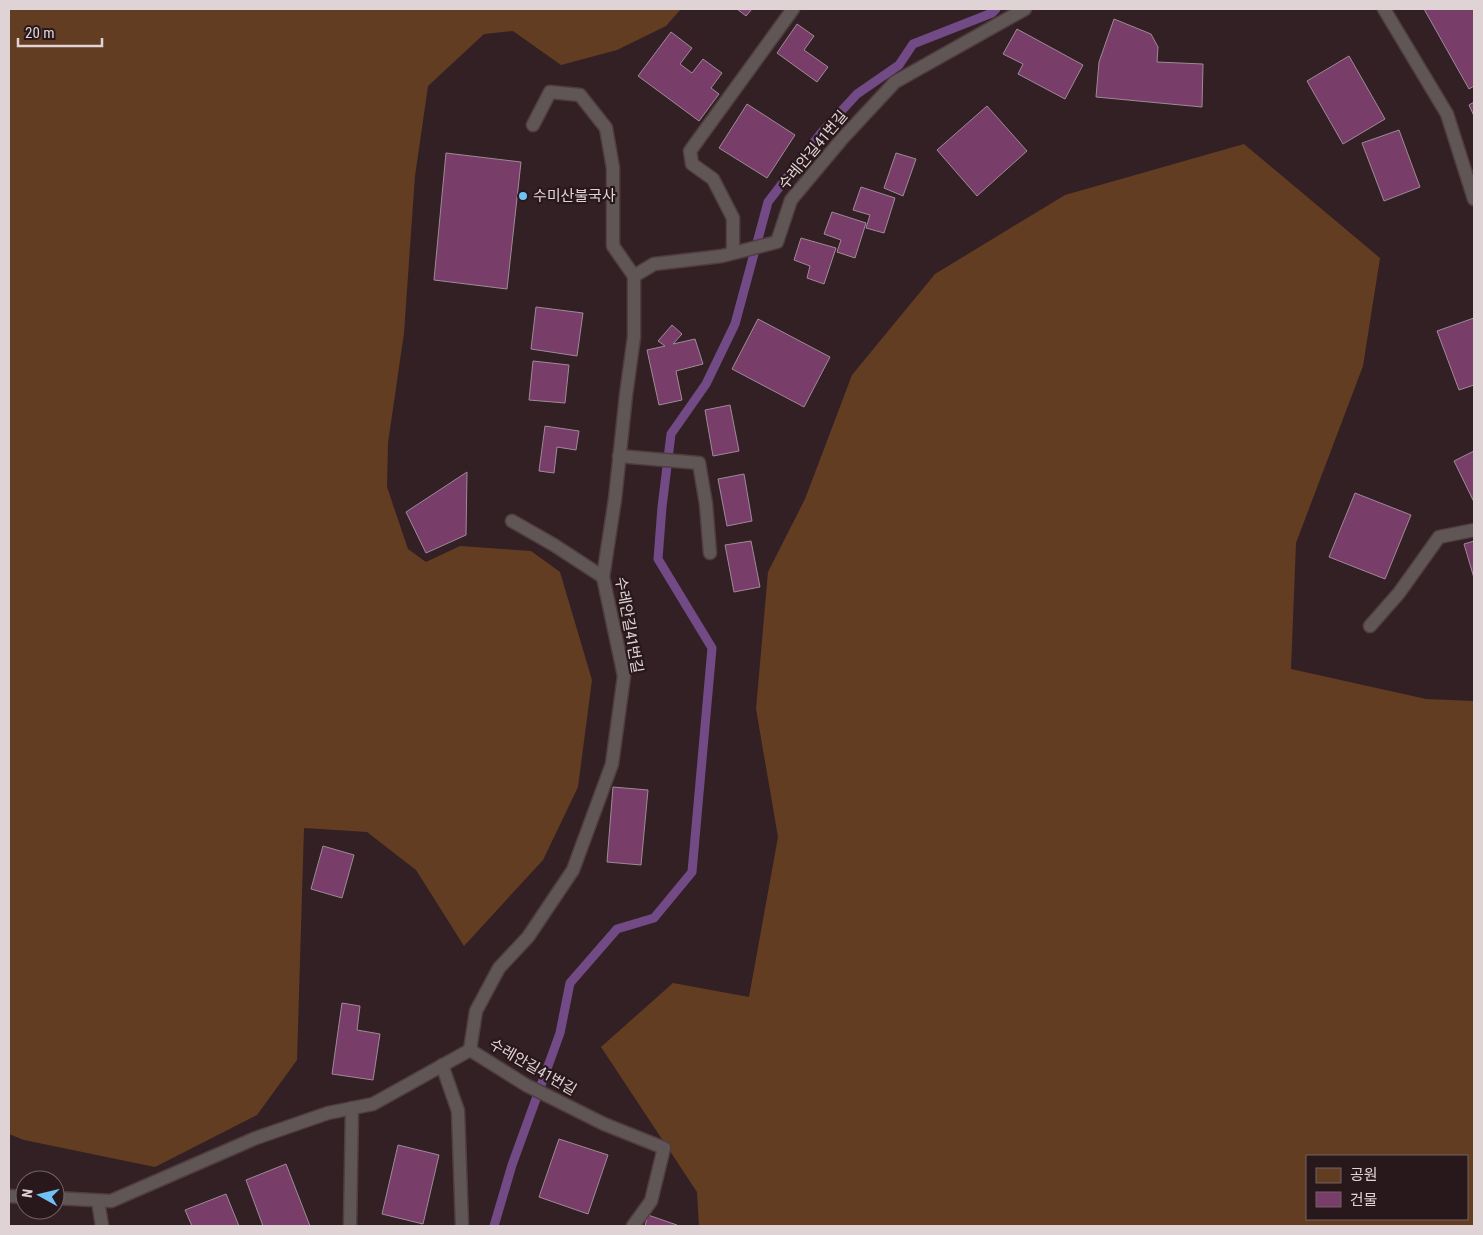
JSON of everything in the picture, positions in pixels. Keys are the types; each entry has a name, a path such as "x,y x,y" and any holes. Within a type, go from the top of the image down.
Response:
{"lane":[{"path":"739,252 733,218 713,179 692,164 690,151 794,9"},
{"name":"수레안길41번길","path":"633,1226 651,1201 664,1148 604,1124 528,1086 470,1050 476,1011 499,968 528,937 573,870 612,764 624,676 603,577 615,499 634,337 634,276 654,264 739,252 778,242 791,200 842,139 895,82 1026,9"},
{"path":"1384,9 1446,114 1474,199"},
{"path":"533,125 550,92 580,95 606,128 613,168 612,246 634,276"},
{"path":"620,456 699,463 706,504 710,553"},
{"path":"512,521 603,577"},
{"path":"1370,626 1400,593 1440,537 1474,530"},
{"path":"65,1199 110,1202 256,1138 328,1113 373,1104 470,1050"},
{"path":"442,1065 458,1111 462,1226"},
{"path":"350,1226 352,1108"},
{"path":"98,1201 102,1226"}],"green space":[{"path":"9,9 681,9 666,26 617,50 561,65 513,31 484,34 428,86 415,176 404,333 388,443 387,487 408,549 426,562 460,546 531,551 560,572 592,680 578,787 543,860 464,946 416,870 367,832 304,828 297,1060 257,1115 155,1167 24,1140 9,1134"},
{"path":"1244,144 1380,258 1363,366 1296,543 1291,669 1426,699 1474,701 1474,1226 699,1226 697,1192 601,1047 673,983 749,997 778,837 756,709 768,572 805,499 852,375 935,274 1065,195"}],"building":[{"path":"737,9 752,9 746,16"},
{"path":"1424,9 1474,9 1474,86 1469,89"},
{"path":"1114,19 1151,34 1158,47 1157,62 1203,64 1202,107 1096,97 1099,62"},
{"path":"797,24 814,36 804,50 828,67 817,82 777,53"},
{"path":"1017,29 1083,65 1065,99 1018,74 1023,64 1003,54"},
{"path":"671,32 692,48 680,64 692,73 703,59 722,73 711,88 719,94 699,121 638,76"},
{"path":"1349,56 1385,119 1343,144 1307,81"},
{"path":"1474,102 1474,116 1469,105"},
{"path":"747,104 795,135 767,178 719,148"},
{"path":"987,106 1027,151 977,196 937,150"},
{"path":"1399,130 1420,187 1384,201 1362,143"},
{"path":"446,153 521,162 507,289 434,280"},
{"path":"896,153 916,159 903,196 884,188"},
{"path":"861,187 895,198 884,233 866,228 870,215 853,210"},
{"path":"832,212 866,223 855,258 837,252 841,240 824,234"},
{"path":"801,238 836,248 824,284 807,278 810,266 794,260"},
{"path":"536,307 583,313 577,356 531,349"},
{"path":"1474,318 1474,385 1459,390 1437,331"},
{"path":"758,319 830,357 804,407 732,369"},
{"path":"672,325 682,334 673,344 695,339 703,364 676,371 682,400 659,405 647,350 665,346 658,341"},
{"path":"533,361 569,365 565,403 529,400"},
{"path":"730,405 739,451 713,456 705,410"},
{"path":"545,426 579,431 576,450 557,447 554,473 539,471"},
{"path":"1474,451 1474,502 1454,461"},
{"path":"467,472 466,535 426,553 406,512"},
{"path":"744,474 752,521 727,526 718,479"},
{"path":"1355,493 1411,515 1385,579 1329,557"},
{"path":"751,541 760,587 734,592 725,545"},
{"path":"1474,541 1474,578 1464,544"},
{"path":"613,787 648,790 641,865 607,862"},
{"path":"323,846 354,855 342,898 311,889"},
{"path":"342,1003 360,1006 357,1030 380,1034 373,1080 332,1074"},
{"path":"559,1139 608,1155 588,1214 539,1197"},
{"path":"398,1145 439,1155 423,1224 382,1214"},
{"path":"286,1164 310,1226 263,1226 246,1180"},
{"path":"226,1194 239,1226 192,1226 185,1210"},
{"path":"648,1215 677,1225 645,1226"}],"waterway":[{"path":"494,1226 512,1165 560,1033 570,983 617,929 654,918 692,872 712,648 658,559 671,434 706,384 735,324 768,202 821,133 857,94 899,65 913,44 992,13 996,9"}],"place":[{"name":"수미산불국사","path":"523,196"}]}
